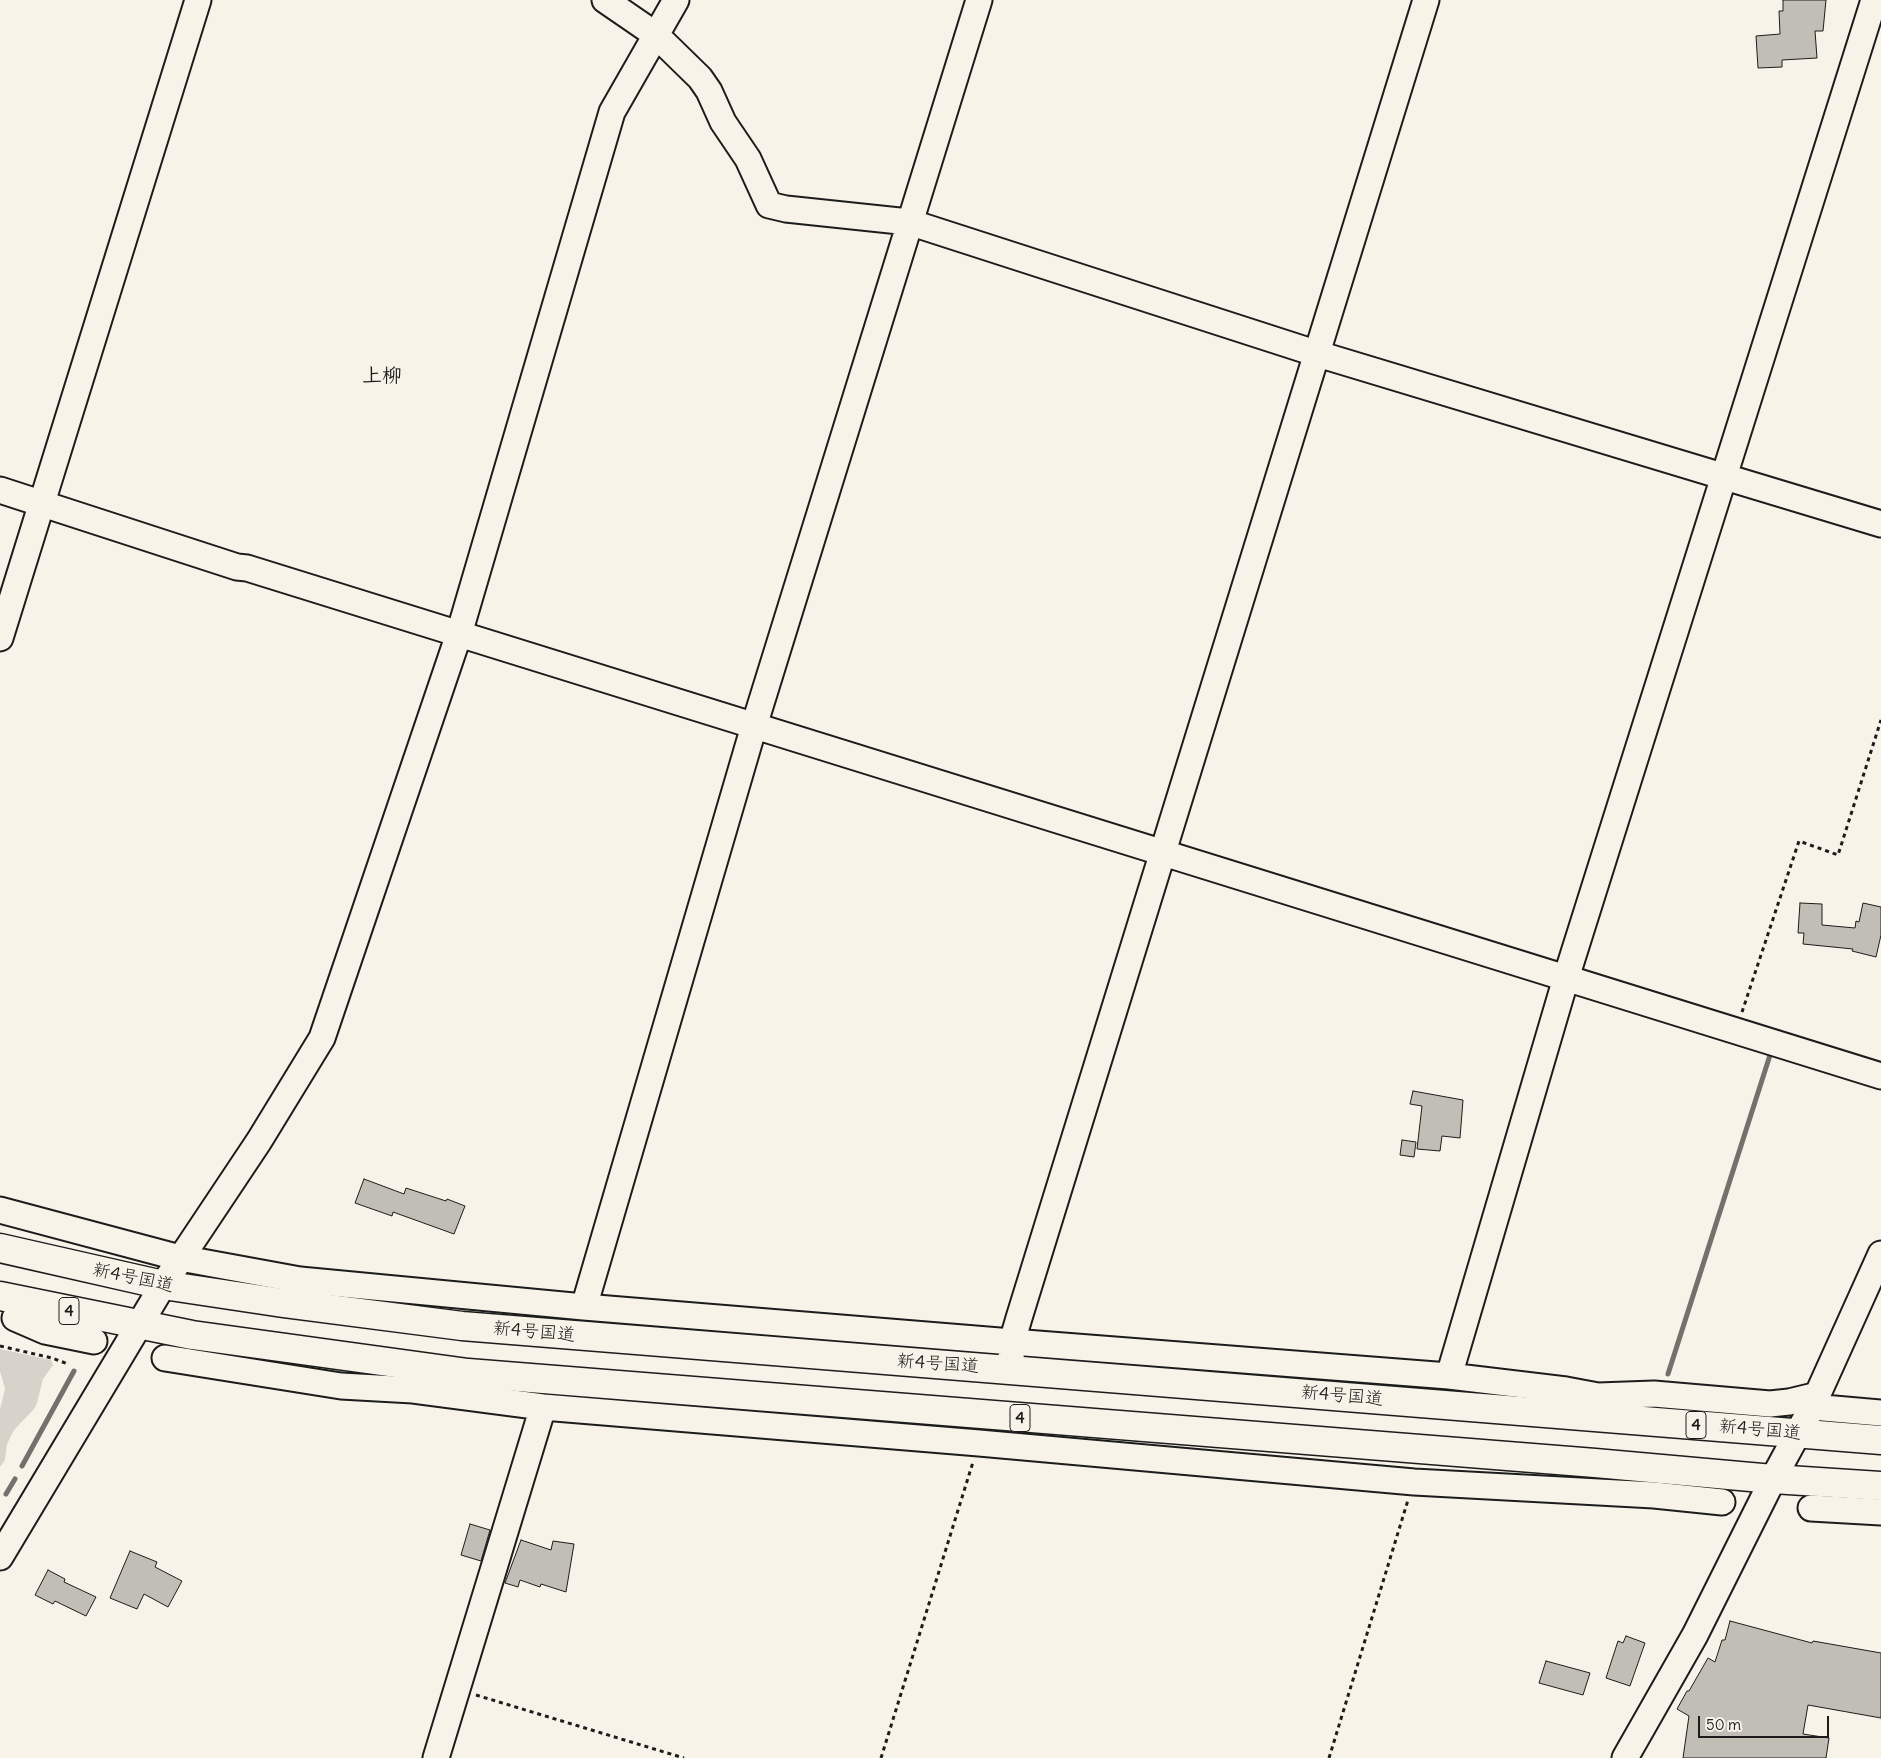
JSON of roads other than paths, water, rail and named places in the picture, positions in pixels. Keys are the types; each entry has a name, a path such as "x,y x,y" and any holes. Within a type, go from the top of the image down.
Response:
{"highway":[{"name":"新4号国道","path":"0,1248 162,1285 462,1326 1010,1370 1596,1407 1798,1434 1881,1440"},
{"name":"4","path":"0,1296 16,1314 138,1325 268,1347 414,1378 551,1381 1595,1463 1773,1479 1881,1486"}],"street":[{"path":"0,638 198,0"},
{"path":"605,0 656,35 700,78 709,91 722,122 748,159 769,205 786,209 909,222 1318,354 1881,524"},
{"path":"0,1557 162,1285 258,1141 322,1038 459,634 612,112 676,0"},
{"path":"584,1307 754,726 979,0"},
{"path":"1010,1370 1012,1342 1426,0"},
{"path":"1449,1376 1566,978 1874,0"},
{"path":"0,490 237,567 247,568 1881,1076"},
{"path":"0,1210 180,1258 300,1280 584,1307 1449,1376 1566,1390 1596,1407 1654,1394 1770,1404 1815,1401 1881,1413"},
{"path":"0,1235 34,1246 74,1265"},
{"path":"1625,1758 1695,1635 1773,1479 1815,1401 1881,1254"},
{"path":"283,1303 300,1280"},
{"path":"16,1314 45,1331 94,1341"},
{"path":"164,1358 341,1386 414,1378 543,1407 979,1443 1414,1482 1592,1492 1722,1502"},
{"path":"436,1758 543,1407"},
{"path":"1592,1492 1595,1463"},
{"path":"1811,1508 1881,1512"}],"waterway":[{"path":"1668,1374 1771,1052 1769,1052"},
{"path":"22,1466 74,1371"},
{"path":"6,1494 15,1479"}],"district":[{"name":"上柳","path":"382,376"}]}
